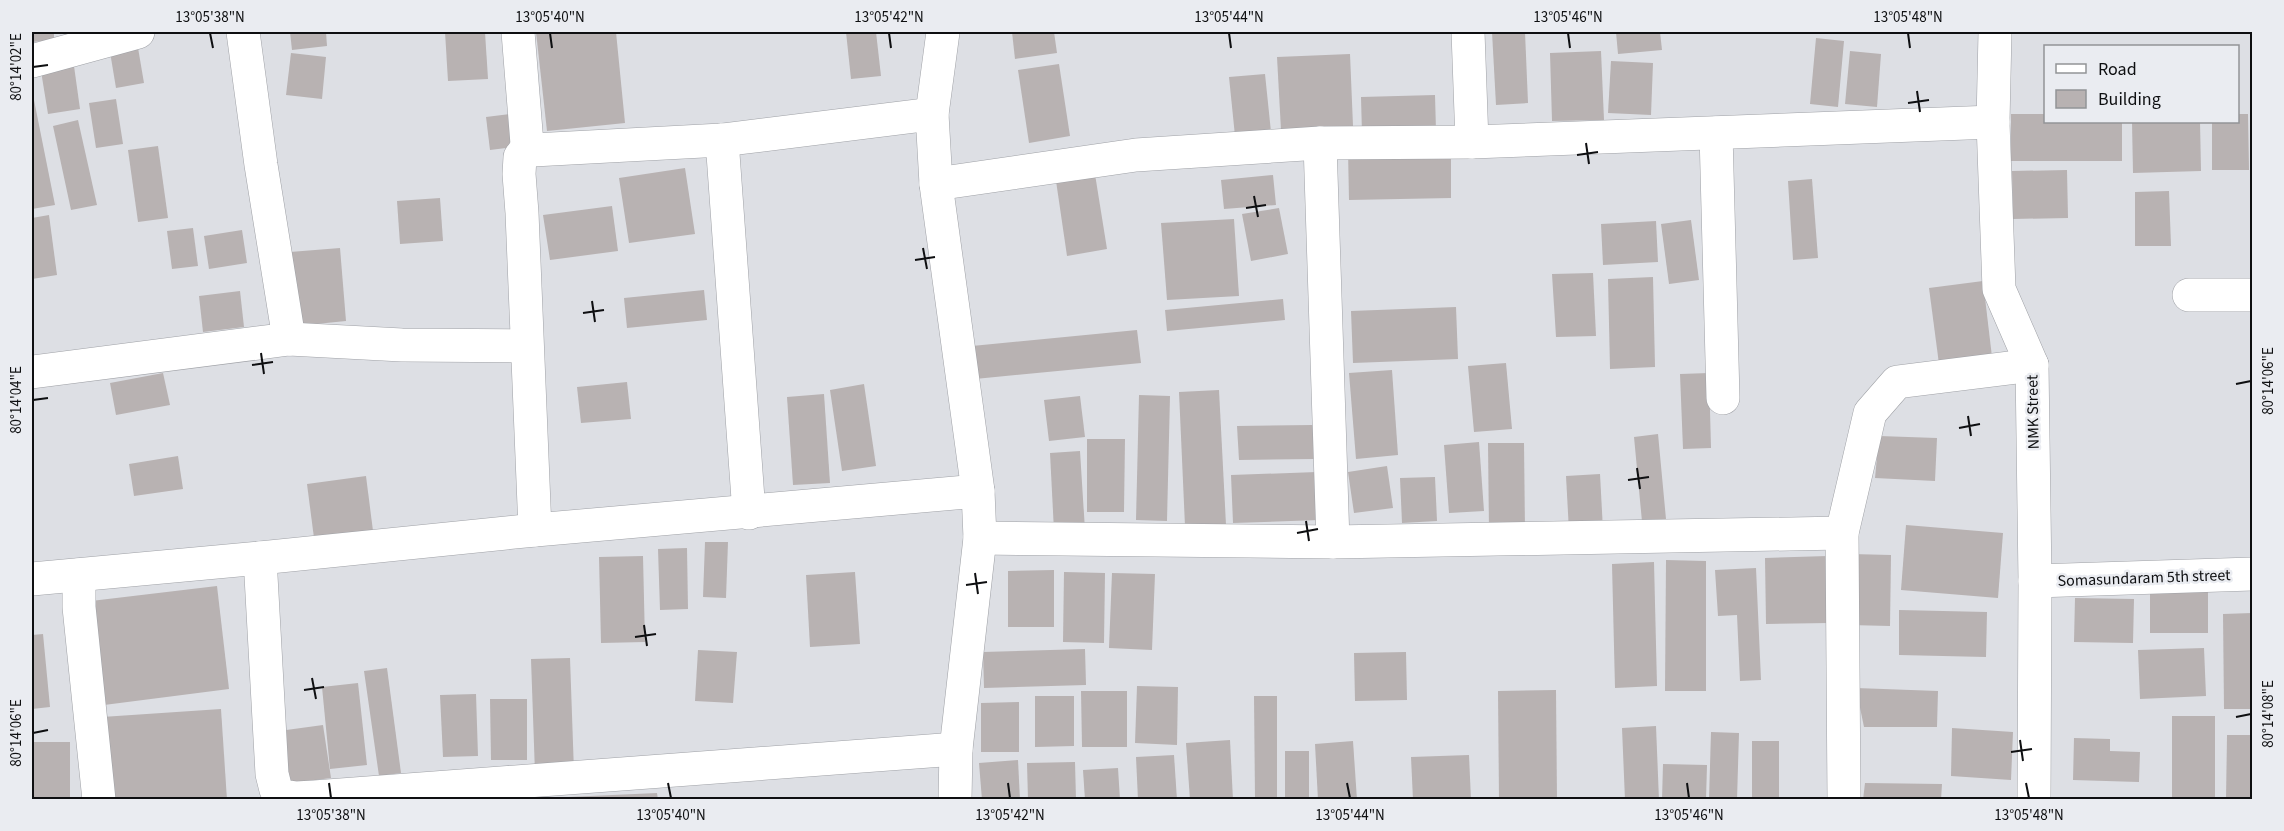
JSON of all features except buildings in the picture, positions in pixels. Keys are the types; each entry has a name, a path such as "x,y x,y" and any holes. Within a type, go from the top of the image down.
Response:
{"street":[{"path":"32,61 138,32"},
{"path":"243,32 261,165 289,339"},
{"path":"518,32 527,144 538,151 722,140 932,114"},
{"path":"943,32 932,114 936,184 978,491 980,538 956,749 956,800"},
{"path":"1468,32 1472,142"},
{"name":"NMK Street","path":"1995,32 1993,122 1999,289 2032,365 2035,581 2034,800"},
{"path":"936,184 1136,155 1320,143 1472,142 1993,122"},
{"path":"1716,133 1723,398"},
{"path":"722,140 749,513"},
{"path":"1320,143 1333,542"},
{"path":"530,146 519,157 519,174 535,530"},
{"path":"2189,295 2253,295"},
{"path":"32,372 289,339 402,345 526,346"},
{"path":"1844,800 1842,532 1870,413 1897,382 2032,365"},
{"path":"32,579 535,530 749,513 978,491"},
{"path":"980,538 1333,542 1842,532"},
{"path":"260,558 269,750 276,790 283,796 314,797 956,749"},
{"name":"Somasundaram 5th street","path":"2035,581 2253,574"},
{"path":"79,575 80,608 99,800"}]}
